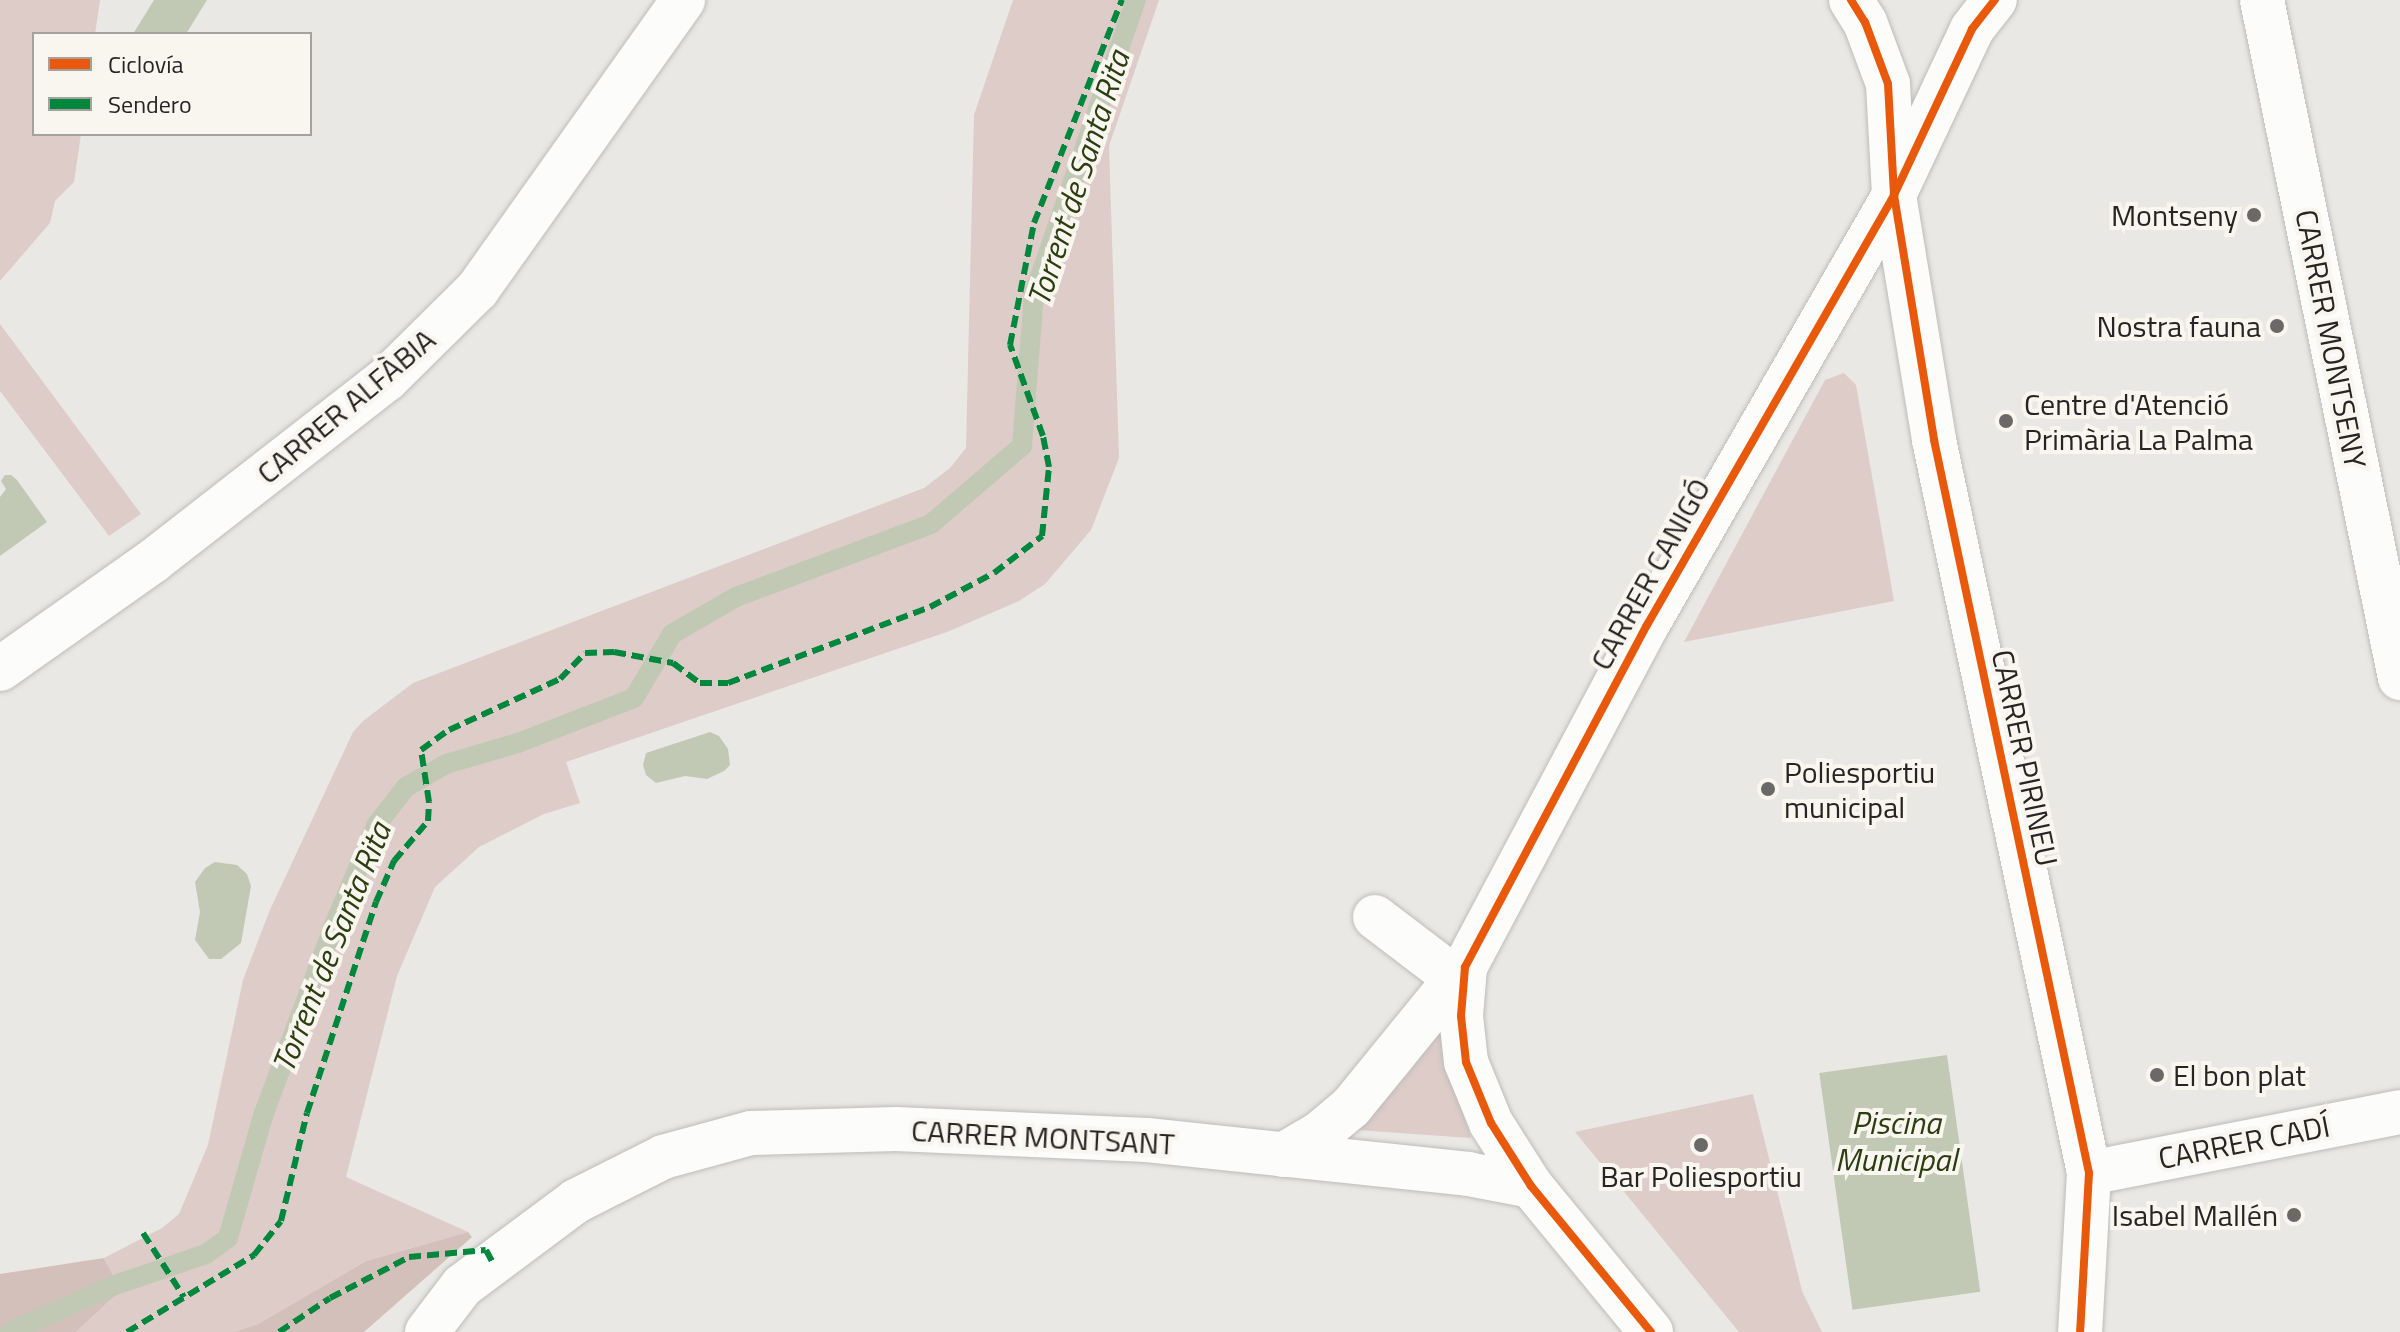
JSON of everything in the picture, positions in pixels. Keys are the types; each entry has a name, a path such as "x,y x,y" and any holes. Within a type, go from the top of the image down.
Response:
{"street":[{"name":"CARRER ALFÀBIA","path":"0,669 153,561 387,379 410,357 477,290 683,0"},
{"path":"1851,0 1865,22 1888,84 1894,195"},
{"name":"CARRER CANIGÓ","path":"1283,1155 1320,1133 1351,1107 1460,973 1647,625 1894,195 1972,29 1995,0"},
{"name":"CARRER MONTSENY","path":"2262,0 2400,678"},
{"name":"CARRER PIRINEU","path":"1894,195 1934,440 2089,1173 2080,1332"},
{"path":"1375,917 1460,973"},
{"name":"CARRER CANIGÓ","path":"1460,973 1466,1062 1491,1123 1531,1186"},
{"name":"CARRER CADÍ","path":"2089,1173 2400,1112"},
{"name":"CARRER MONTSANT","path":"427,1332 462,1286 576,1201 663,1157 751,1133 912,1130 1147,1140 1468,1174 1531,1186"},
{"path":"1531,1186 1651,1332"}],"shaded area":[{"path":"0,0 100,0 95,32 32,32 32,136 81,136 74,182 55,201 50,223 0,281"},
{"path":"1013,0 1159,0 1109,146 1119,458 1091,530 1045,584 1019,601 947,632 566,762 580,803 544,814 479,847 435,887 397,976 346,1177 468,1232 366,1261 258,1324 234,1332 76,1332 121,1290 104,1258 162,1228 179,1214 208,1145 243,980 269,912 353,732 363,721 413,683 924,488 950,468 966,448 974,115"},
{"path":"0,324 141,514 109,536 0,391"},
{"path":"1844,373 1856,385 1894,601 1684,642 1825,380"},
{"path":"1442,1027 1457,1094 1471,1138 1357,1130 1406,1076"},
{"path":"1753,1094 1802,1291 1822,1332 1739,1332 1575,1132"},
{"path":"468,1232 472,1237 364,1332 234,1332 258,1324 366,1261"},
{"path":"104,1258 121,1290 76,1332 0,1332 0,1274"}],"water":[{"path":"154,0 207,0 187,32 134,32"},
{"path":"5,475 17,480 47,522 0,556 0,497 6,489 1,481"},
{"path":"710,732 719,736 728,749 730,765 724,771 707,779 685,776 656,783 646,775 643,765 646,753"},
{"path":"215,862 237,865 247,874 251,886 241,943 221,959 209,959 195,940 200,912 195,882 205,868"},
{"name":"Piscina Municipal","path":"1947,1055 1980,1292 1853,1310 1819,1073"}],"waterway":[{"name":"Torrent de Santa Rita","path":"10,1332 115,1285 206,1254 228,1238 263,1116 332,930 377,824 406,787 446,764 518,743 634,698 672,634 736,597 931,524 1022,446 1034,294 1136,0"}],"marked path":[{"path":"127,1332 254,1255 281,1221 307,1113 376,902 394,861 428,821 429,802 421,750 449,730 560,679 585,653 614,652 673,663 700,683 728,683 930,607 994,573 1042,536 1049,467 1043,436 1010,345 1034,223 1122,0"},
{"path":"143,1233 184,1297"},
{"path":"279,1332 330,1298 409,1257 486,1250 493,1263"}],"cycle path":[{"path":"1851,0 1865,22 1888,84 1894,195 1934,440 2089,1173 2080,1332"},
{"path":"1651,1332 1531,1186 1491,1123 1466,1062 1461,1016 1465,967 1647,625 1894,195 1972,29 1995,0"}],"place":[{"name":"Montseny","path":"2254,215"},
{"name":"Nostra fauna","path":"2277,326"},
{"name":"Centre d'Atenció Primària La Palma","path":"2006,421"},
{"name":"Poliesportiu municipal","path":"1768,789"},
{"name":"El bon plat","path":"2157,1075"},
{"name":"Bar Poliesportiu","path":"1701,1145"},
{"name":"Isabel Mallén","path":"2294,1215"}]}
